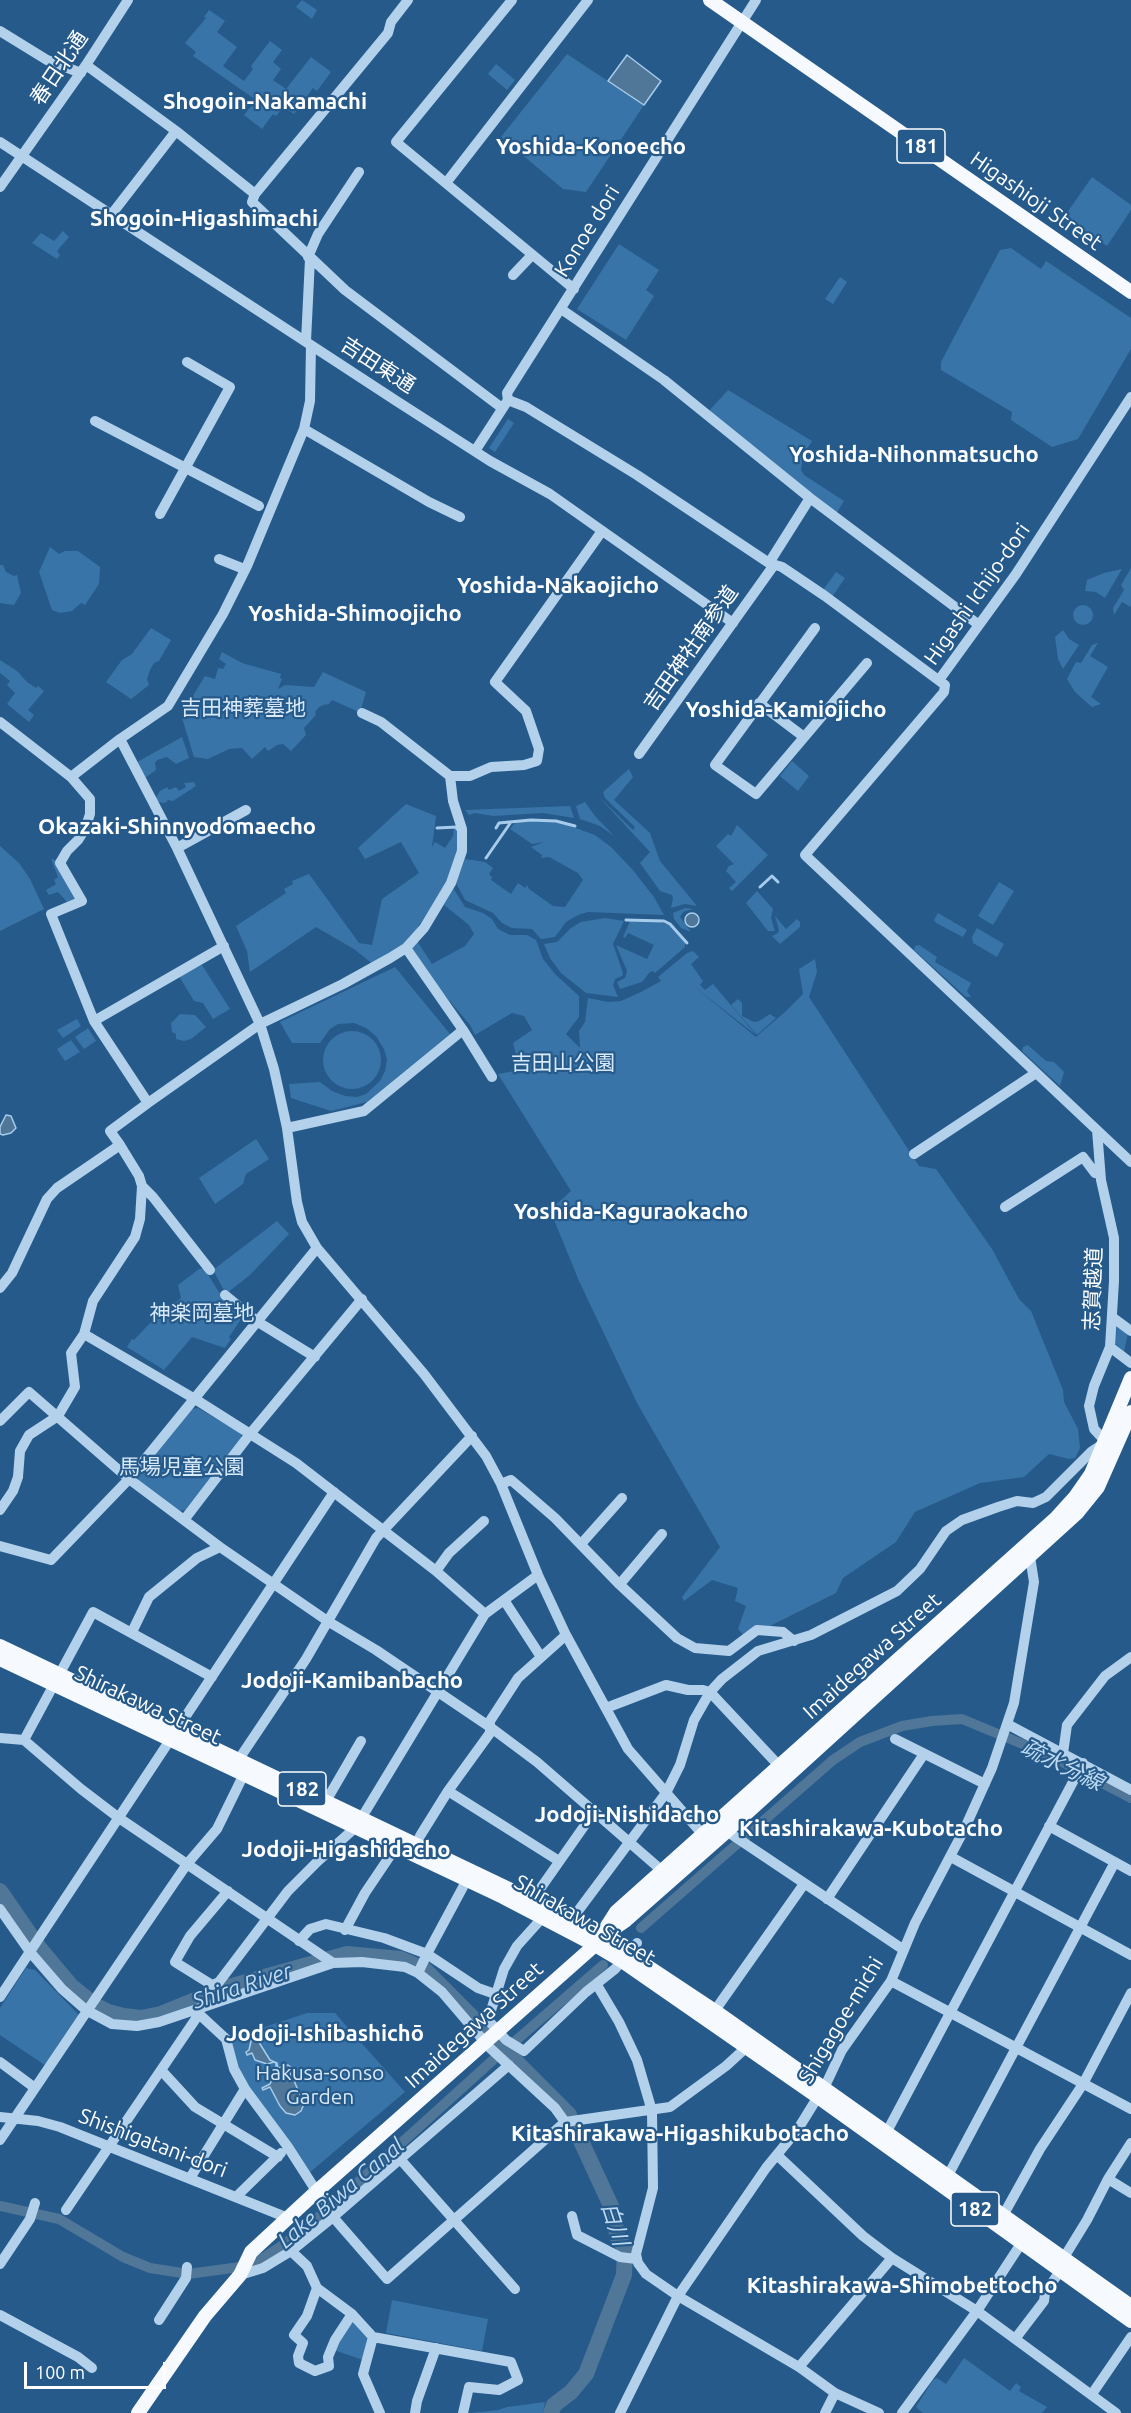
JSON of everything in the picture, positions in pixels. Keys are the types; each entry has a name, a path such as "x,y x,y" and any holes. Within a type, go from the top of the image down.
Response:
{"main road":[{"name":"Higashioji Street","path":"710,0 1131,292"},
{"name":"Imaidegawa Street","path":"1029,1551 1084,1486 1106,1442 1131,1378"},
{"name":"Imaidegawa Street","path":"138,2413 205,2316 244,2268 251,2252 598,1941 616,1912 667,1875 707,1839 731,1835 783,1771 1029,1551 1077,1513 1098,1487 1131,1412"},
{"name":"Shirakawa Street","path":"0,1646 57,1679 174,1735 244,1774 324,1806"},
{"name":"Shirakawa Street","path":"0,1659 57,1679"},
{"name":"Shirakawa Street","path":"174,1735 239,1759 324,1806 414,1850 469,1875 533,1899 572,1919 598,1941"},
{"name":"Shirakawa Street","path":"359,1823 396,1847 414,1850"},
{"name":"Shirakawa Street","path":"469,1875 543,1917 629,1953 711,2016 1024,2238 1131,2320"},
{"name":"Shirakawa Street","path":"1060,2266 1131,2306"}],"street":[{"name":"春日北通","path":"0,187 83,69 128,0"},
{"path":"408,0 391,22 388,33 255,194 252,202 345,290 505,404 520,403 638,476 771,564 782,567 939,680"},
{"path":"512,0 396,142 574,289"},
{"path":"446,183 588,0"},
{"name":"Konoe dori","path":"475,451 505,404 507,393 756,0"},
{"path":"0,31 47,60 83,69 176,131 255,194"},
{"path":"111,215 176,131"},
{"name":"吉田東通","path":"0,142 475,451 550,494 733,623"},
{"path":"71,777 168,706 223,614 304,429 310,401 309,258 318,234 359,172"},
{"path":"513,275 532,255"},
{"path":"561,309 663,380 810,498 979,626"},
{"path":"160,514 230,387 187,362"},
{"name":"Higashi Ichijo-dori","path":"1036,1073 805,855 944,692 945,685 939,680 1043,533 1131,397"},
{"path":"95,421 259,506"},
{"path":"304,429 460,518"},
{"name":"吉田神社南参道","path":"639,754 733,623 810,498"},
{"path":"362,713 381,722 438,769 450,776 470,776 491,767 524,765 537,761 539,749 526,711 495,682 602,531"},
{"path":"219,559 244,569"},
{"path":"815,628 715,765 756,794 867,663"},
{"path":"759,703 804,737"},
{"path":"0,722 71,777 90,800 90,814 85,829 60,863 82,901 51,914 94,1021 148,1103"},
{"path":"120,739 177,848 260,1024 274,1069 287,1128 302,1222 317,1248 362,1299 472,1436 501,1484 538,1575 566,1635 628,1749 707,1839"},
{"path":"0,1510 13,1491 18,1477 20,1451 29,1435 58,1416 75,1387 70,1353 84,1334 93,1301 135,1237 140,1219 142,1186 139,1176 110,1131 260,1024 370,970 406,948 424,928 458,868 462,851 462,829 453,801 450,776"},
{"path":"177,848 246,810"},
{"path":"94,1021 224,946"},
{"path":"406,948 463,1030 492,1077"},
{"path":"287,1128 364,1111 463,1030"},
{"path":"914,1154 1036,1073 1131,1162"},
{"name":"志賀越道","path":"1096,1130 1100,1174 1114,1238 1112,1317 1110,1347 1094,1386 1089,1406 1094,1429 1106,1442"},
{"path":"0,1288 12,1273 47,1199 57,1188 120,1145"},
{"path":"1005,1207 1083,1158 1095,1173 1100,1174"},
{"path":"142,1186 210,1270"},
{"path":"0,1546 51,1560 129,1479 317,1248"},
{"path":"225,1295 258,1322 315,1356"},
{"path":"184,1520 250,1434 362,1299"},
{"path":"1112,1317 1131,1331"},
{"path":"84,1334 195,1399 296,1463 436,1571 485,1614"},
{"path":"1110,1347 1131,1363"},
{"path":"0,1422 29,1392 129,1479 220,1547 329,1622 376,1650 490,1727 550,1772 667,1875"},
{"path":"0,2140 188,1864 217,1829 244,1774 239,1759 329,1622 376,1538 472,1436"},
{"path":"572,1919 666,1793 681,1765 694,1720 710,1692 722,1679 758,1651 794,1641 840,1622 897,1591 920,1569 946,1531 962,1520 1017,1501 1033,1503 1046,1497 1091,1452 1106,1442"},
{"path":"501,1484 511,1480 555,1518 677,1638 695,1648 729,1651 757,1630 783,1632 794,1641"},
{"path":"0,1997 334,1492"},
{"path":"581,1544 622,1498"},
{"path":"436,1571 449,1553 484,1521"},
{"path":"620,1584 662,1534"},
{"path":"132,1632 149,1597 197,1558 220,1547"},
{"name":"Shigagoe-michi","path":"620,2413 678,2296 777,2155 798,2129 821,2093 842,2050 891,1981 904,1950 951,1857 985,1784 1008,1724 1018,1686 1034,1582 1029,1551"},
{"path":"228,1891 190,1936 175,1962 212,1984 219,1982 288,1891 359,1823 485,1614 538,1575"},
{"path":"504,1600 541,1657"},
{"path":"24,1740 93,1612 212,1677"},
{"path":"414,1850 448,1791 490,1733 490,1721 518,1678 566,1635"},
{"path":"1063,1753 1067,1725 1105,1676 1131,1657"},
{"path":"606,1708 666,1685 710,1692 783,1771"},
{"path":"1008,1724 1131,1790"},
{"path":"0,1738 24,1740 119,1818 328,1960"},
{"path":"895,1739 985,1784"},
{"path":"324,1806 361,1740"},
{"path":"827,1899 924,1754"},
{"path":"884,2137 1083,1763"},
{"path":"448,1791 560,1862"},
{"path":"533,1899 594,1812"},
{"path":"1049,1827 1131,1871"},
{"path":"731,1835 904,1950"},
{"path":"345,1930 365,1893 396,1847"},
{"path":"951,1857 1131,1954"},
{"path":"945,2181 1115,1862"},
{"path":"418,1972 469,1875"},
{"path":"711,2016 804,1884"},
{"path":"0,1909 62,1989 90,2005 112,2024 137,2026 199,2012 328,1960 391,1965 418,1972 492,2038 509,2065 570,2121"},
{"path":"492,2038 488,2020 504,1969 518,1946 543,1917"},
{"path":"299,1941 310,1929 320,1925 331,1925 384,1938 427,1954 478,1988 495,1994"},
{"path":"492,2038 524,2051 629,1953"},
{"path":"891,1981 1131,2109"},
{"path":"597,1985 619,2022 637,2060 652,2111 653,2188 629,2258"},
{"path":"1000,2221 1040,2149 1083,2084 1131,1993"},
{"path":"66,2210 199,2012"},
{"path":"199,2012 226,2039 234,2069 245,2089 288,2147 329,2212 387,2278 570,2121 670,2108 726,2066 750,2044"},
{"path":"0,2062 35,2088"},
{"path":"244,2268 262,2268 291,2251 329,2212 400,2159 509,2065"},
{"path":"161,2070 195,2108 278,2157"},
{"path":"190,2178 245,2089"},
{"name":"Shishigatani-dori","path":"0,2117 38,2121 60,2127 288,2218"},
{"path":"1016,2339 1044,2301 1045,2293 1088,2219 1108,2179 1131,2143"},
{"path":"237,2196 288,2147"},
{"path":"777,2155 824,2197 848,2223 892,2258 977,2311 1116,2413"},
{"path":"400,2159 515,2289"},
{"path":"1108,2179 1131,2193"},
{"path":"0,2264 33,2209"},
{"path":"572,2216 571,2232 629,2258 646,2274 678,2296 799,2367 835,2393 879,2413"},
{"path":"902,2413 977,2311 1024,2238"},
{"path":"291,2251 306,2266 317,2288 352,2314 373,2337 511,2362 518,2374 518,2380 499,2390 469,2387 464,2413"},
{"path":"799,2367 892,2258"},
{"path":"159,2320 186,2272"},
{"path":"317,2288 307,2316 294,2335 303,2343 298,2356 299,2363 315,2371 329,2366 328,2357 335,2340 352,2314"},
{"path":"0,2315 78,2357 92,2368"},
{"path":"373,2337 363,2374 380,2413"},
{"path":"1092,2394 1131,2337"},
{"path":"415,2413 436,2348"},
{"path":"825,2413 835,2393"}],"green space":[{"path":"302,0 317,10 312,19 296,7"},
{"path":"209,10 225,21 217,32 237,47 223,66 244,81 253,69 251,66 270,41 282,50 273,62 281,69 273,80 286,89 311,57 331,72 317,91 313,88 294,114 283,107 276,116 273,114 262,129 244,115 256,100 193,56 196,52 185,43 206,18 204,17"},
{"path":"567,54 644,105 586,192 563,189 501,137"},
{"path":"496,64 515,80 507,90 488,74"},
{"path":"1092,177 1131,205 1131,210 1107,246 1064,217"},
{"path":"63,231 69,237 57,251 60,255 57,259 32,243 41,233 54,241"},
{"path":"619,244 659,270 646,290 654,296 626,340 577,309"},
{"path":"1011,248 1041,269 1046,261 1131,318 1131,349 1078,439 1052,447 1011,420 1012,412 941,370 941,362 1000,250"},
{"path":"840,277 847,282 833,304 825,299"},
{"path":"728,390 812,441 803,456 801,470 804,475 844,501 836,514 708,412"},
{"path":"508,419 514,423 495,452 489,448"},
{"path":"50,547 59,554 65,551 78,551 100,567 99,584 85,605 81,603 72,611 60,613 52,610 39,572"},
{"path":"0,565 3,565 6,572 17,575 21,593 14,605 0,603"},
{"path":"1131,568 1131,607 1122,602 1114,615 1113,608 1124,590 1121,585"},
{"path":"1122,569 1105,598 1096,592 1085,591 1087,580"},
{"path":"836,572 845,578 832,597 823,590"},
{"path":"1083,605 1090,608 1093,615 1090,622 1083,625 1076,622 1073,615 1076,608"},
{"path":"151,628 171,640 159,661 154,663 150,670 147,679 149,685 131,699 106,682 122,660 132,654"},
{"path":"1063,630 1069,639 1079,645 1063,669 1058,659 1055,637"},
{"path":"1098,643 1090,656 1108,667 1091,697 1101,704 1092,707 1075,692 1067,679 1076,662 1081,663 1092,645"},
{"name":"吉田神葬墓地","path":"222,652 242,663 281,674 282,679 278,689 285,685 314,687 323,672 366,692 361,709 359,712 332,700 328,705 319,707 315,712 316,715 304,728 306,735 291,751 283,744 268,751 265,747 252,759 242,748 229,749 208,759 194,757 182,718 186,715 194,694 205,676 215,679 218,668 223,669 226,664 219,659"},
{"path":"0,660 17,671 27,682 44,691 28,710 34,715 29,722 7,704 15,693 7,685 10,681 0,673"},
{"path":"182,737 189,758 176,764 167,757 157,760 156,770 145,778 137,763"},
{"path":"792,761 809,776 798,791 780,776"},
{"path":"629,769 633,777 614,800 650,833 660,861 697,906 685,904 671,908 672,895 660,891 640,863 650,852 599,797 633,830 635,827 605,798 603,792"},
{"path":"194,782 196,786 173,801 168,800 165,803 157,802 155,799 160,791 167,787 169,790 176,787 179,791 186,787 184,783"},
{"path":"585,802 614,836 600,826 580,819 576,806"},
{"path":"406,804 436,816 432,847 435,842 445,848 457,825 457,851 448,880 411,938 374,965 354,949 316,927 250,972 247,951 236,926 286,893 284,889 293,884 292,881 309,874 359,943 372,945 382,899 419,873 401,842 365,859 358,848"},
{"path":"570,806 574,818 543,813 493,816 475,813 469,815 465,810"},
{"path":"520,821 556,821 595,835 611,847 632,869 654,897 664,915 588,912 566,922 555,937 541,939 532,929 512,928 502,923 493,913 465,900 456,883 465,859 485,862 493,868 489,874 492,877 491,880 511,894 518,883 525,888 527,885 529,889 553,906 565,907 583,880 578,873 549,857 541,858 542,855 531,847 544,842 532,844 510,829"},
{"path":"737,825 768,855 732,891 729,888 736,882 726,871 734,864 716,846 728,834 731,836"},
{"path":"0,846 19,863 30,879 44,909 0,931"},
{"path":"51,859 56,860 77,898 67,902 58,892 49,895 46,890 56,884 54,880 58,877"},
{"path":"999,882 1014,891 993,925 978,916"},
{"name":"吉田山公園","path":"453,888 465,907 483,913 492,919 498,929 510,935 527,935 536,940 543,959 555,974 579,996 579,1017 566,1034 580,1048 579,1031 585,1022 588,998 608,1002 621,1001 661,981 658,977 687,953 693,951 699,957 691,964 703,981 700,985 705,990 713,984 756,1035 692,985 756,1037 803,994 799,969 815,959 817,972 809,997 919,1166 936,1169 992,1249 1019,1299 1031,1311 1063,1390 1064,1402 1078,1429 1080,1448 1075,1458 1069,1459 1049,1454 1024,1477 980,1483 915,1512 896,1542 843,1578 836,1593 746,1638 738,1629 746,1606 735,1601 738,1588 712,1580 684,1601 682,1597 720,1547 637,1403 579,1281 550,1210 571,1191 498,1074 520,1070 513,1043 532,1030 524,1016 512,1013 475,1035 470,1025 416,961 410,949 417,941 432,964 465,946 474,934 469,925 444,905"},
{"path":"757,891 773,909 771,918 775,931 768,931 746,903"},
{"path":"685,908 693,909 683,912 680,917 691,932 681,928 674,919 673,913"},
{"path":"938,913 967,930 963,937 936,923 934,920"},
{"path":"775,916 786,929 797,919 800,922 800,927 780,944 772,936 779,930"},
{"path":"605,918 624,921 613,944 623,973 615,979 613,985 618,997 586,993 561,973 550,958 544,944 557,942 581,922"},
{"path":"654,920 669,925 685,942 685,947 655,973 650,972 642,982 620,989 617,982 625,978 627,971 616,945 647,959 654,945 628,933 625,938 623,937 630,921"},
{"path":"977,928 1004,944 997,957 973,943 972,937"},
{"path":"919,945 937,957 935,962 971,983 967,991 971,997 966,997 914,950 915,946"},
{"path":"202,965 230,1009 213,1019 203,1003 194,1001 179,976"},
{"path":"395,967 450,1034 367,1102 331,1111 291,1098 289,1084 320,1082 332,1091 345,1096 357,1097 366,1094 380,1081 387,1060 384,1049 376,1036 366,1028 354,1023 338,1024 330,1029 320,1043 292,1043 280,1022"},
{"path":"738,999 742,1003 742,1016 754,1022 770,1014 776,1018 757,1035 731,1005"},
{"path":"180,1014 195,1015 206,1027 191,1039 184,1041 176,1039 171,1023"},
{"path":"77,1019 81,1026 63,1038 57,1030"},
{"path":"88,1028 96,1041 84,1049 75,1037"},
{"path":"352,1031 363,1033 376,1044 381,1060 379,1071 368,1084 352,1089 341,1087 328,1076 323,1060 325,1049 336,1036"},
{"path":"71,1040 80,1052 65,1061 57,1049"},
{"path":"1028,1045 1046,1061 1054,1062 1064,1072 1060,1086 1022,1051 1023,1047"},
{"path":"256,1139 269,1159 246,1174 243,1184 215,1204 199,1178"},
{"name":"神楽岡墓地","path":"277,1221 289,1234 250,1275 226,1294 213,1270"},
{"name":"神楽岡墓地","path":"204,1268 222,1297 243,1316 229,1337 231,1339 225,1348 192,1337 164,1370 127,1347 132,1339 134,1340 148,1325 181,1298 178,1285 199,1269"},
{"path":"1117,1327 1128,1333 1124,1352 1115,1343"},
{"name":"馬場児童公園","path":"198,1408 241,1433 241,1439 185,1510 178,1511 138,1482 138,1475 192,1409"},
{"path":"26,1968 35,1970 79,2015 46,2066 0,2035 0,2008"},
{"name":"Hakusa-sonso Garden","path":"307,2013 335,2013 405,2092 309,2173 247,2087 236,2067 231,2038"},
{"path":"392,2300 488,2319 482,2351 386,2333"},
{"path":"352,2314 373,2337 366,2361 331,2349"},
{"path":"964,2358 1010,2391 1016,2383 1021,2387 1019,2391 1047,2407 1042,2413 923,2413 916,2407 933,2380 937,2378 946,2384"},
{"path":"545,2402 543,2413 470,2413 498,2410"}],"shaded area":[{"path":"627,55 661,81 644,105 608,81"},
{"path":"689,913 695,913 699,920 695,927 689,927 685,923 685,917"},
{"path":"6,1115 11,1116 16,1128 11,1133 3,1135 0,1134 0,1127"},
{"path":"255,2036 270,2060 277,2063 278,2068 288,2065 292,2068 290,2075 296,2078 295,2083 304,2104 301,2111 295,2115 286,2113 270,2087 263,2090 262,2088 270,2084 276,2070 276,2063 267,2064 255,2060 252,2053 247,2055 252,2037"}],"waterway":[{"path":"496,828 499,823 531,820 556,821 575,826"},
{"path":"486,858 511,822"},
{"path":"437,828 457,827 457,829"},
{"path":"760,887 772,876 778,882"},
{"path":"626,920 664,921 670,924 687,943"},
{"name":"Lake Biwa Canal","path":"641,1928 833,1760 860,1742 902,1726 962,1719 1049,1755 1131,1798"},
{"name":"Shira River","path":"0,1891 40,1949 71,1986 96,2006 124,2016 141,2018 161,2014 225,1988 347,1954 401,1959 424,1969 569,2115 611,2206 618,2238 625,2248 624,2275 586,2374 571,2392 554,2405 551,2413"},
{"name":"Lake Biwa Canal","path":"513,2043 603,1965"},
{"name":"Lake Biwa Canal","path":"0,2206 59,2219 123,2257 150,2268 188,2274 240,2267 258,2261 280,2247 324,2213 493,2060"}],"district":[{"name":"Shogoin-Nakamachi","path":"265,102"},
{"name":"Yoshida-Konoecho","path":"591,147"},
{"name":"Shogoin-Higashimachi","path":"204,219"},
{"name":"Yoshida-Nihonmatsucho","path":"914,455"},
{"name":"Yoshida-Nakaojicho","path":"558,586"},
{"name":"Yoshida-Shimoojicho","path":"355,614"},
{"name":"Yoshida-Kamiojicho","path":"786,710"},
{"name":"Okazaki-Shinnyodomaecho","path":"177,827"},
{"name":"Yoshida-Kaguraokacho","path":"631,1212"},
{"name":"Jodoji-Kamibanbacho","path":"352,1681"},
{"name":"Jodoji-Nishidacho","path":"627,1815"},
{"name":"Kitashirakawa-Kubotacho","path":"871,1829"},
{"name":"Jodoji-Higashidacho","path":"346,1850"},
{"name":"Jodoji-Ishibashichō","path":"325,2034"},
{"name":"Kitashirakawa-Higashikubotacho","path":"680,2134"},
{"name":"Kitashirakawa-Shimobettocho","path":"902,2286"}],"water label":[{"name":"疏水分線","path":"1062,1765"},
{"name":"白川","path":"615,2224"}]}
